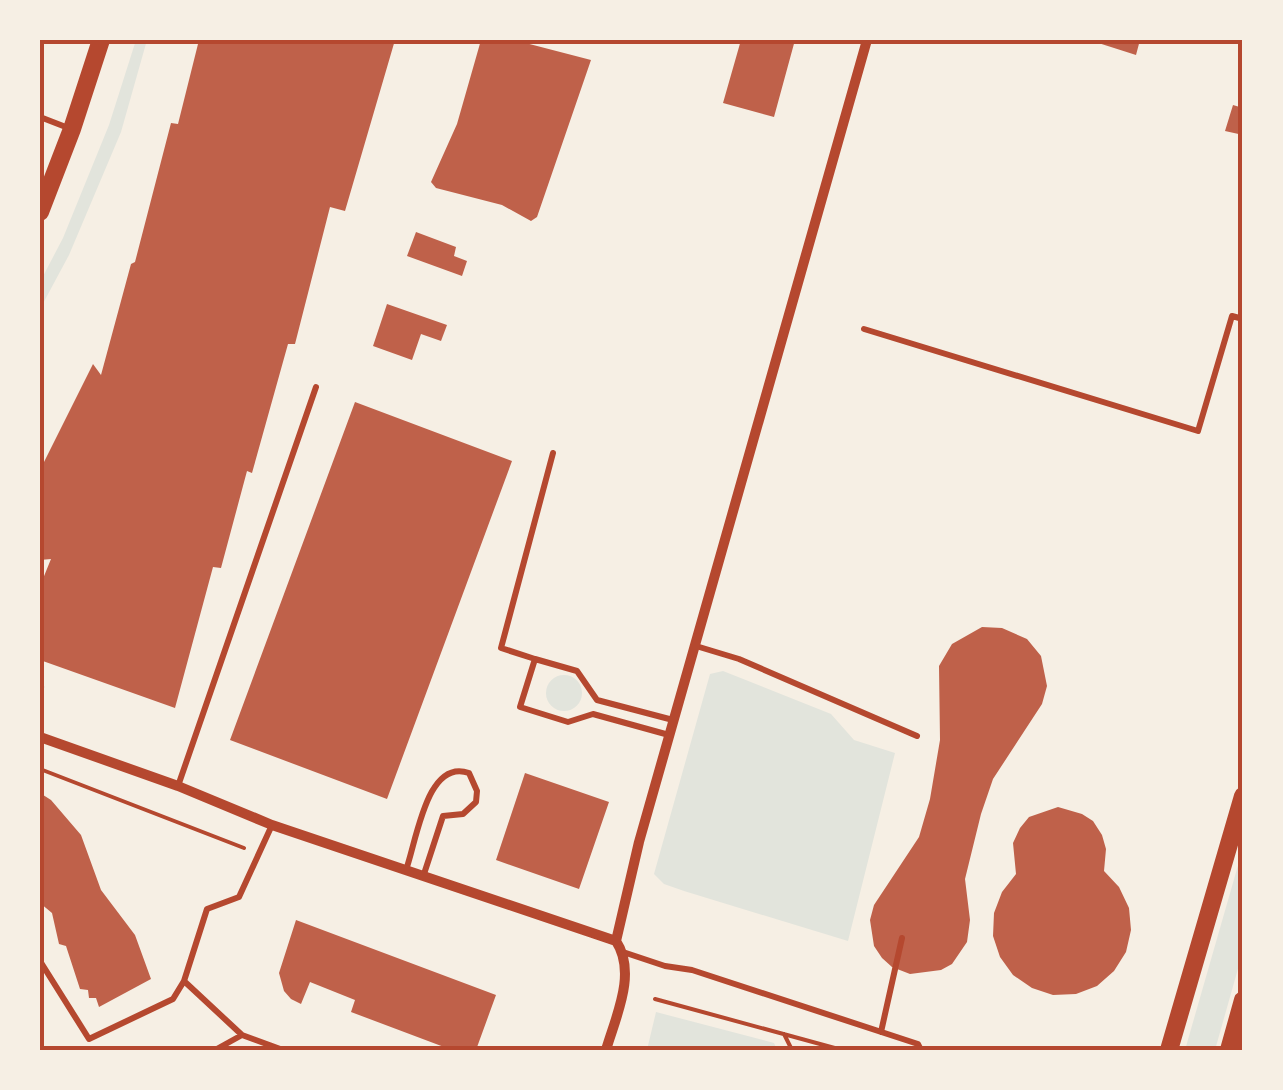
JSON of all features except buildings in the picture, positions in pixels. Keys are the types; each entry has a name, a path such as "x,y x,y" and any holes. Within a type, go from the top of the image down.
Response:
{"street":[{"path":"40,212 72,130 100,40"},
{"path":"616,941 639,842 867,40"},
{"path":"40,736 272,825 616,941 623,952 626,984 606,1050"},
{"path":"1169,1050 1243,796"},
{"path":"1228,1050 1243,1000"}],"lane":[{"path":"40,117 72,130"},
{"path":"864,329 1198,431 1232,316 1243,319"},
{"path":"178,786 316,387"},
{"path":"553,453 501,648 577,671 598,700 674,720"},
{"path":"696,646 739,659 918,736"},
{"path":"534,659 520,707 568,722 594,714 670,735"},
{"path":"406,871 434,782 448,770 469,773 477,791 476,802 463,814 443,816 423,877"},
{"path":"40,961 90,1039 173,999 184,981 207,909 239,898 272,825"},
{"path":"881,1032 902,938"},
{"path":"623,952 692,970 918,1044 921,1050"},
{"path":"184,981 242,1035 283,1050"},
{"path":"215,1050 242,1035"}],"path":[{"path":"40,770 258,853"},
{"path":"654,999 842,1050"},
{"path":"784,1034 792,1050"}],"shaded area":[{"path":"136,40 147,40 121,132 69,255 40,309 40,282 63,238 109,125"},
{"path":"723,671 831,714 854,740 895,753 848,941 684,891 664,884 654,874 710,674"},
{"path":"564,675 577,680 582,693 577,706 564,711 551,706 546,693 551,680"},
{"path":"1243,848 1243,951 1215,1050 1185,1050"},
{"path":"656,1012 774,1043 777,1050 647,1050"}]}
